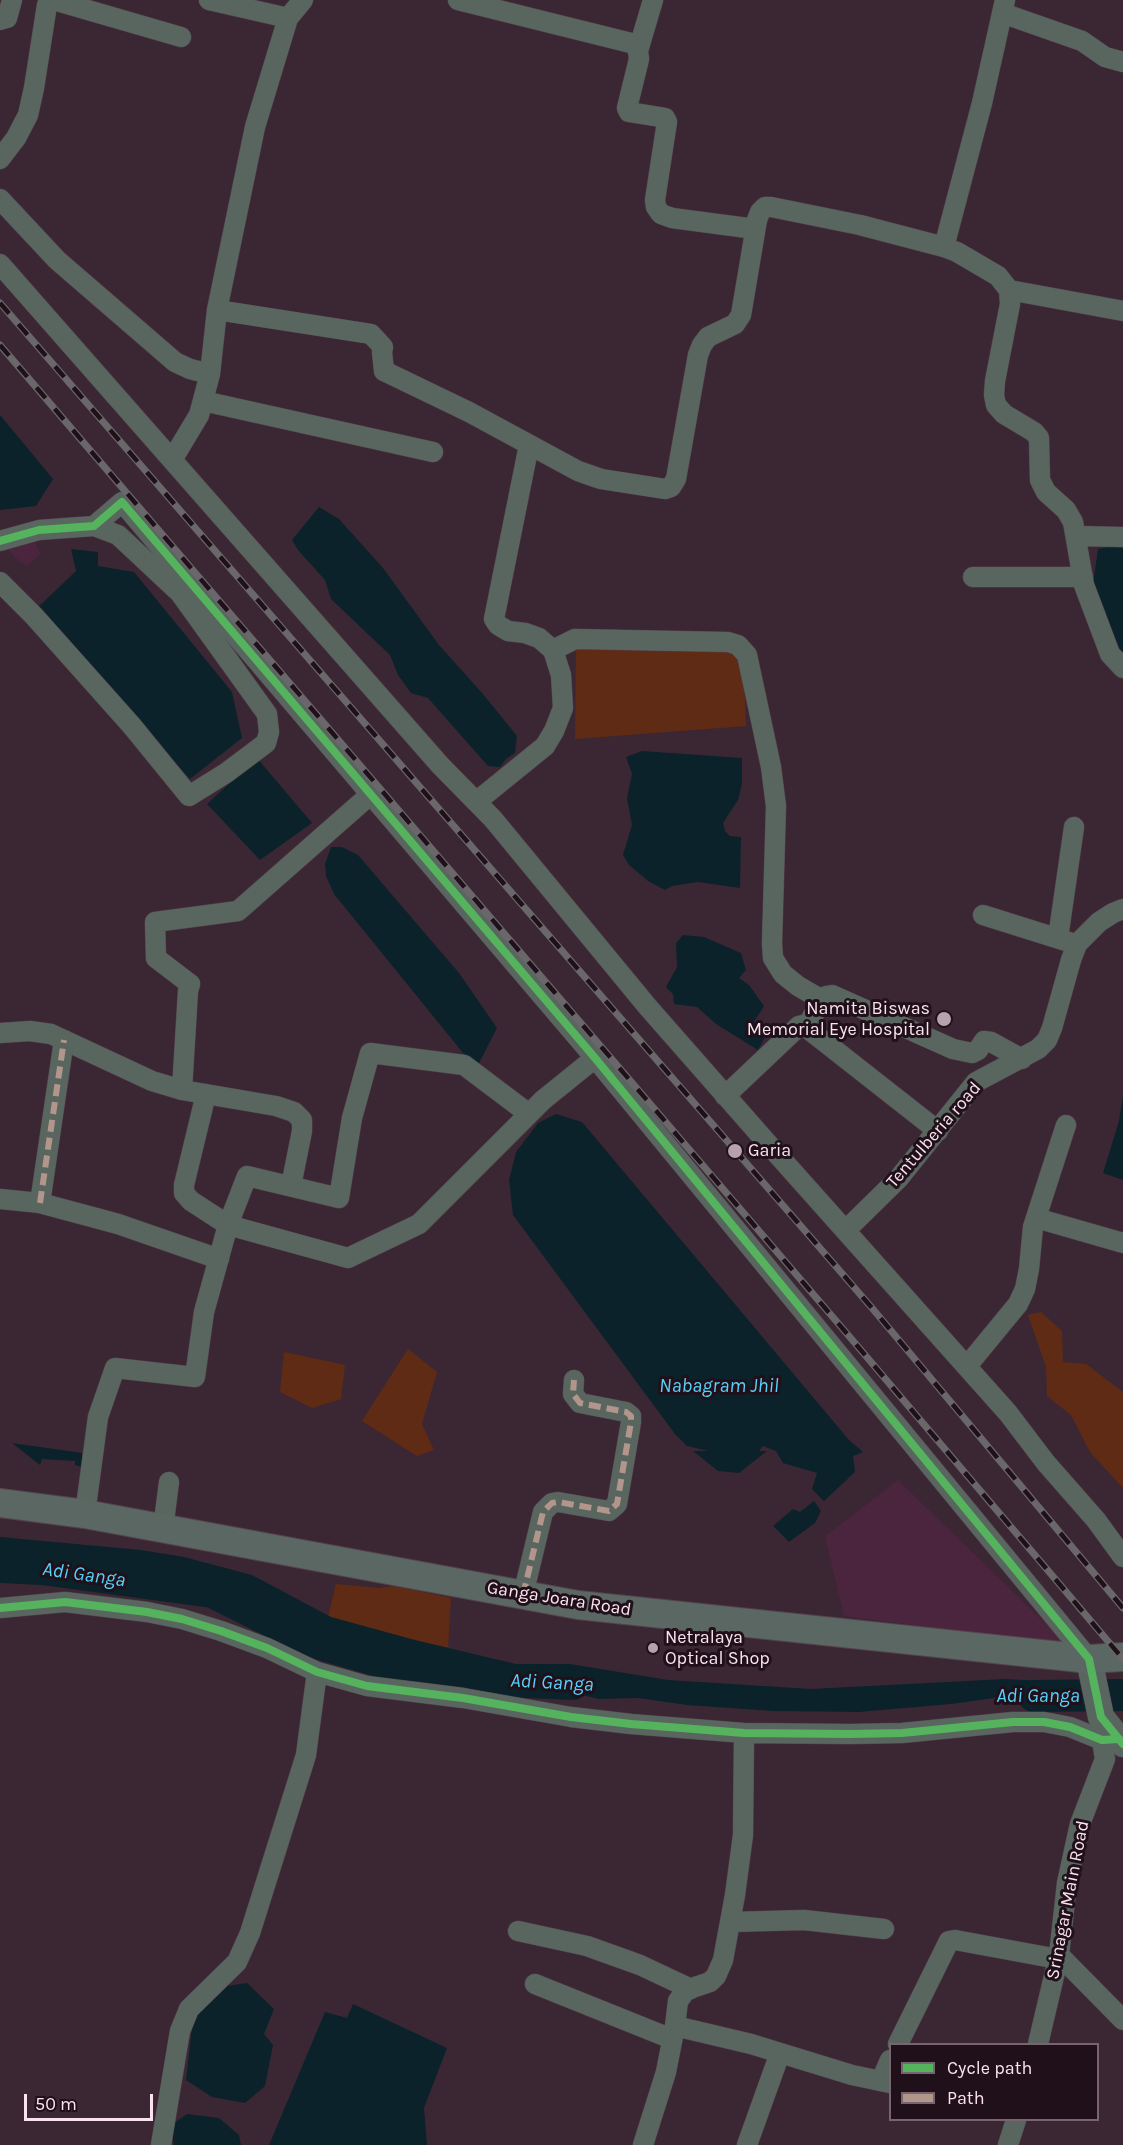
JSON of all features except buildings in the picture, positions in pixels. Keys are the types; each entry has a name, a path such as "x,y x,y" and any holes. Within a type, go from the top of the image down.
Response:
{"main road":[{"name":"Ganga Joara Road","path":"0,1503 85,1514 578,1605 1089,1659 1123,1657"}],"street":[{"path":"0,20 7,18 12,0"},
{"path":"0,159 16,138 27,115 34,88 47,5 52,0 181,37"},
{"path":"209,0 288,18"},
{"path":"172,460 199,415 203,401 210,374 217,310 255,127 288,18 303,0"},
{"path":"458,0 635,44 639,59 627,108 629,111 665,118 667,122 655,200 656,207 661,214 672,218 756,229"},
{"path":"638,51 653,0"},
{"path":"944,247 982,103 1003,7 1082,41 1105,57 1123,62"},
{"path":"0,199 57,260 175,362 210,374"},
{"path":"217,310 371,334 383,347 384,371 469,412 578,471 601,479 664,489 671,487 679,468 698,355 708,337 735,324 741,315 756,229 760,212 765,207 860,225 944,247 998,276 1010,290 1123,311"},
{"path":"0,264 440,765 493,819 613,966 725,1096 1008,1413 1046,1463 1096,1520 1123,1557"},
{"path":"1010,290 1010,304 995,381 996,405 1004,414 1034,432 1039,438 1040,480 1046,492 1066,510 1073,522 1084,585 1110,654 1123,668"},
{"path":"203,401 433,453"},
{"path":"476,802 545,746 554,731 562,708 561,675 553,650 539,638 508,631 494,620 529,445"},
{"path":"0,1608 65,1602 147,1612 182,1619 258,1644 317,1671 367,1686 631,1724 744,1733 902,1733 1013,1722 1044,1722 1111,1735 1089,1659 595,1058 122,502 94,526"},
{"path":"0,541 39,530 94,526 117,535 180,593 267,714 269,732 266,743 226,773 189,796 132,726 34,615 0,582"},
{"path":"1077,536 1123,537"},
{"path":"973,577 1083,577"},
{"path":"553,650 575,639 728,642 738,645 747,655 771,766 776,806 773,958 783,974 822,1000"},
{"path":"182,1090 190,984 156,958 155,922 238,912 371,794"},
{"path":"983,915 1068,941 1074,827"},
{"name":"Tentulberia road","path":"846,1230 899,1178 938,1131 964,1094 976,1082 1022,1059 1047,1040 1068,941 1123,909"},
{"path":"807,1026 826,996 839,997 953,1049 972,1053 978,1050 984,1041 991,1042 1022,1059"},
{"path":"725,1096 799,1026 804,1024 938,1131"},
{"path":"0,1033 30,1030 51,1034 152,1081 182,1090 276,1106 294,1112 302,1120 302,1131 291,1186"},
{"path":"40,1203 64,1040"},
{"path":"85,1514 98,1417 115,1368 195,1377 204,1312 228,1225 247,1176 339,1198 352,1118 370,1053 464,1065 529,1114"},
{"path":"206,1094 184,1193 191,1201 228,1225 348,1258 419,1224 529,1114 595,1058"},
{"path":"967,1366 1018,1304 1025,1289 1036,1218 1065,1125"},
{"path":"0,1199 40,1203 118,1224 219,1259"},
{"path":"1036,1218 1123,1243"},
{"path":"523,1595 543,1512 552,1503 558,1502 609,1511 617,1504 631,1416 626,1412 580,1403 573,1394 574,1380"},
{"path":"163,1529 169,1482"},
{"path":"161,2145 180,2031 189,2009 237,1962 250,1933 306,1755 317,1671"},
{"path":"644,2145 666,2072 678,2001 686,1990 710,1982 716,1976 723,1960 743,1835 744,1733"},
{"name":"Srinagar Main Road","path":"1038,2043 1058,1957 1067,1883 1080,1824 1105,1760 1111,1735"},
{"path":"730,1922 804,1920 884,1929"},
{"path":"518,1931 587,1946 640,1965 691,1989"},
{"path":"898,2043 949,1941 955,1940 1058,1957 1123,2020"},
{"path":"535,1984 674,2032 780,2053 852,2075 886,2082"},
{"path":"747,2145 780,2053"},
{"path":"1008,2145 1016,2121"}],"shaded area":[{"path":"32,538 41,554 27,566 5,546"},
{"path":"576,649 743,651 746,726 575,739"},
{"path":"1041,1312 1062,1331 1063,1362 1086,1364 1123,1392 1123,1488 1090,1452 1071,1415 1047,1396 1046,1367 1028,1315"},
{"path":"408,1349 437,1372 422,1424 434,1450 417,1456 362,1421"},
{"path":"284,1352 345,1365 341,1399 312,1408 280,1392"},
{"path":"898,1480 1069,1646 844,1616 825,1536"},
{"path":"336,1584 380,1588 394,1586 451,1598 448,1648 327,1621"}],"water":[{"path":"0,415 53,479 36,506 0,510"},
{"path":"319,507 339,519 383,568 439,645 517,736 515,753 500,767 488,766 428,698 411,693 398,675 390,655 331,599 325,580 292,540"},
{"path":"1123,544 1123,656 1119,653 1093,584 1098,549"},
{"path":"71,549 98,552 98,566 134,572 232,692 242,738 190,779 36,609 76,571"},
{"path":"642,751 742,758 742,784 738,800 723,823 725,831 730,836 741,837 740,888 698,882 672,886 665,890 648,881 629,865 623,855 632,825 627,798 632,774 626,757"},
{"path":"257,758 312,823 260,860 207,804"},
{"path":"331,847 342,847 358,855 459,973 497,1028 476,1069 334,894 326,876 325,864"},
{"path":"683,935 704,937 741,953 746,970 739,978 749,985 764,1006 754,1022 765,1037 758,1050 716,1024 697,1007 674,1004 673,994 666,987 677,967 676,943"},
{"path":"1123,1095 1123,1180 1103,1173 1119,1121"},
{"name":"Nabagram Jhil","path":"556,1114 582,1122 849,1440 863,1452 853,1456 855,1472 824,1501 812,1489 817,1473 783,1463 776,1451 763,1446 759,1451 767,1451 739,1473 718,1471 693,1451 708,1451 687,1446 675,1434 513,1215 509,1180 516,1152 538,1123"},
{"path":"12,1443 82,1453 82,1467 75,1465 75,1461 42,1459 40,1465"},
{"path":"814,1501 821,1511 815,1523 789,1542 773,1526 793,1509 800,1512"},
{"path":"0,1537 141,1550 184,1557 252,1575 331,1617 516,1664 570,1664 668,1680 811,1689 1005,1679 1065,1682 1084,1706 1074,1708 1001,1697 859,1712 773,1711 687,1705 638,1698 599,1699 511,1678 480,1678 415,1669 304,1633 199,1592 133,1576 62,1571 0,1573"},
{"path":"247,1983 274,2009 264,2034 273,2045 265,2086 245,2103 212,2097 186,2080 193,2019 214,1988"},
{"path":"353,2004 447,2048 424,2108 427,2145 269,2145 325,2012 347,2018"},
{"path":"187,2114 219,2118 239,2135 241,2145 174,2145 170,2126"}],"waterway":[{"name":"Adi Ganga","path":"0,1567 42,1569 212,1592 313,1642 437,1678 573,1684"},
{"name":"Adi Ganga","path":"1034,1696 1123,1695"}],"railway":[{"path":"0,303 872,1308 1123,1608"},
{"path":"0,345 1123,1659"}],"marked path":[{"path":"40,1203 64,1040"},
{"path":"523,1595 543,1512 552,1503 558,1502 609,1511 617,1504 631,1416 626,1412 580,1403 573,1394 574,1380"}],"cycle path":[{"path":"0,541 39,530 94,526 122,502 595,1058 1089,1659 1101,1717 1123,1744"},
{"path":"0,1608 65,1602 147,1612 182,1619 221,1631 267,1648 317,1672 367,1686 463,1698 571,1717 744,1733 902,1733 1013,1722 1044,1722 1070,1727 1102,1740 1119,1739"}],"place":[{"name":"Namita Biswas Memorial Eye Hospital","path":"944,1019"},
{"name":"Garia","path":"735,1151"},
{"name":"Netralaya Optical Shop","path":"653,1648"}]}
